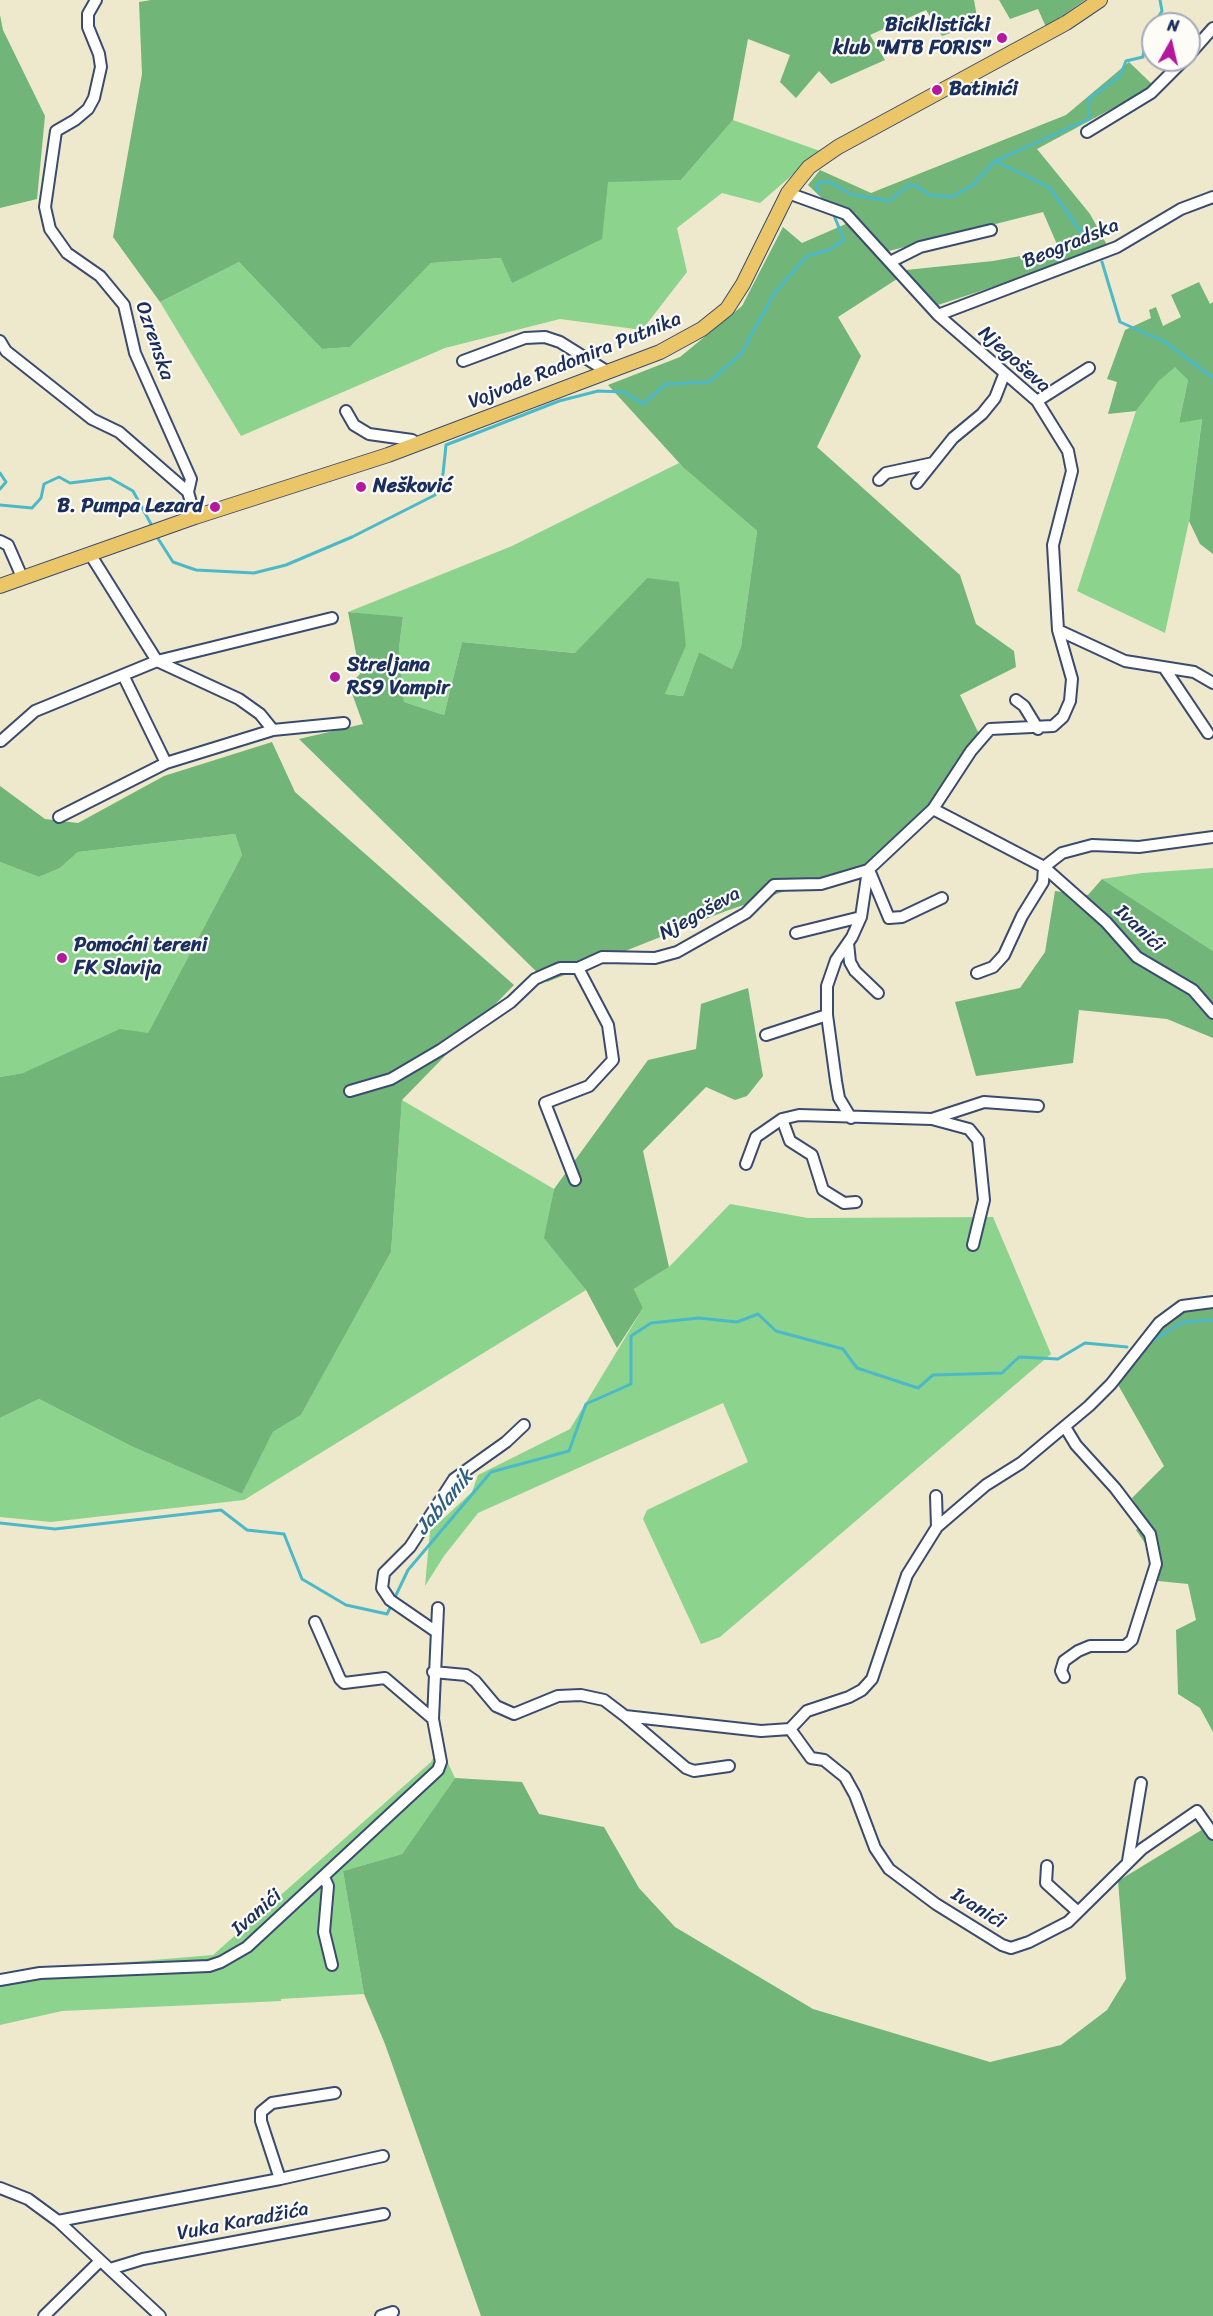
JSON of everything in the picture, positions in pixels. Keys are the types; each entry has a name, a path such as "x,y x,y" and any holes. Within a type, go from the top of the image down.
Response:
{"main road":[{"name":"Vojvode Radomira Putnika","path":"0,586 195,517 418,444 669,347 702,329 727,309 743,284 788,193 809,167 838,147 1066,23 1100,0"}],"street":[{"name":"Ozrenska","path":"96,0 88,14 88,27 99,54 101,67 94,98 88,109 56,131 45,207 50,230 67,253 100,276 124,305 135,353 191,479 188,492"},
{"path":"1201,42 1213,28"},
{"path":"1087,132 1151,93 1172,72"},
{"name":"Njegoševa","path":"350,1091 391,1079 442,1049 511,1002 535,979 560,968 578,968 602,957 655,958 677,952 746,913 774,885 821,884 868,870 933,809 971,751 990,729 1038,729 1053,726 1063,717 1070,701 1072,678 1058,630 1053,545 1072,471 1068,451 1037,401 1004,375 938,315 846,214 788,193"},
{"name":"Beogradska","path":"938,315 1117,248 1181,209 1213,197"},
{"path":"890,262 920,247 991,230"},
{"path":"463,361 525,338 545,337 560,342 608,372"},
{"path":"0,341 6,351 92,419 119,432 188,492 195,517"},
{"path":"1037,401 1089,368"},
{"path":"917,483 953,438 981,414 995,398 1004,375"},
{"path":"346,411 354,425 369,434 412,440 418,444"},
{"path":"879,480 886,474 933,463"},
{"path":"0,541 8,545 22,577"},
{"path":"90,555 157,661 239,699 260,714 273,730"},
{"path":"1,741 34,711 157,661 332,618"},
{"path":"1058,630 1125,661 1194,672 1213,683"},
{"path":"1165,669 1208,733"},
{"path":"123,675 166,763"},
{"path":"1016,700 1024,706 1038,729"},
{"path":"59,817 166,763 273,730 344,723"},
{"path":"933,809 1044,867"},
{"path":"977,973 993,967 1004,955 1022,916 1043,882 1044,867 1062,853 1092,845 1139,847 1213,837"},
{"name":"Ivanići","path":"1044,867 1106,922 1137,957 1193,990 1213,1013"},
{"path":"868,870 889,918 902,917 942,898"},
{"path":"851,1118 839,1098 827,1015 827,986 836,960 848,943 861,917 868,870"},
{"path":"796,933 861,917"},
{"path":"848,943 850,962 855,971 878,993"},
{"path":"575,1180 545,1103 589,1086 613,1060 608,1025 578,968"},
{"path":"766,1035 827,1015"},
{"path":"932,1119 984,1102 1038,1106"},
{"path":"746,1164 756,1137 782,1119 799,1115 932,1119 969,1129 978,1140 984,1200 973,1245"},
{"path":"782,1119 790,1141 812,1155 823,1190 844,1203 856,1202"},
{"path":"625,1716 761,1731 790,1729 807,1711 862,1690 872,1679 907,1575 937,1527 986,1485 1021,1463 1065,1427 1111,1384 1159,1323 1182,1306 1213,1302"},
{"path":"435,1631 390,1600 382,1588 384,1573 410,1547 454,1479 506,1442 524,1425"},
{"path":"1064,1677 1061,1671 1064,1661 1077,1651 1090,1646 1125,1646 1132,1640 1156,1564 1150,1534 1115,1488 1076,1445 1065,1427"},
{"path":"936,1496 937,1527"},
{"name":"Ivanići","path":"0,1980 40,1973 165,1966 196,1967 221,1962 247,1947 438,1770 441,1762 433,1719 433,1672 438,1608"},
{"path":"315,1622 339,1679 345,1683 385,1678 433,1719"},
{"path":"433,1672 466,1675 475,1681 496,1706 514,1714 567,1694 597,1697 625,1716 686,1768 694,1771 729,1766"},
{"name":"Ivanići","path":"790,1729 811,1758 824,1760 844,1777 855,1796 875,1848 889,1869 955,1916 1002,1945 1011,1947 1029,1942 1068,1922 1128,1861 1161,1834 1197,1811 1213,1834"},
{"path":"1128,1861 1142,1783"},
{"path":"1047,1866 1046,1882 1078,1912"},
{"path":"324,1877 328,1886 324,1932 332,1965"},
{"name":"Vuka Karadžića","path":"280,2180 261,2121 261,2112 272,2103 335,2093"},
{"name":"Vuka Karadžića","path":"58,2221 280,2180 383,2156"},
{"path":"0,2188 27,2199 58,2221 160,2316"},
{"name":"Vuka Karadžića","path":"110,2269 143,2259 384,2214"},
{"path":"44,2316 100,2262"},
{"path":"381,2316 393,2312"}],"green space":[{"path":"151,0 974,0 978,23 942,36 926,10 870,35 885,60 831,84 819,71 796,98 780,82 790,55 748,39 733,120 681,180 608,182 602,239 512,283 501,258 431,263 350,347 322,349 239,262 160,302 113,237 142,74 139,2"},
{"path":"999,0 1085,0 1046,27 1038,9 1010,19"},
{"path":"0,15 3,30 45,116 37,199 0,208"},
{"path":"1129,62 1154,86 1037,149 1090,214 1107,245 1072,261 938,305 909,279 906,270 993,261 1059,249 1043,212 877,254 897,279 838,317 861,356 817,447 960,575 976,624 1014,651 1016,667 960,695 979,734 930,806 871,862 726,911 547,982 299,739 363,724 349,685 360,674 348,612 403,617 399,648 404,702 444,715 462,642 575,653 647,578 679,582 686,646 665,694 683,696 699,652 732,669 741,647 757,531 683,467 608,385 680,357 742,306 783,227 802,243 848,223 808,185 820,170 871,193 1066,115"},
{"path":"733,120 820,151 760,203 722,193 677,228 687,272 642,330 560,319 445,348 241,436 160,302 239,262 322,349 350,347 431,263 502,258 512,283 608,181 681,180"},
{"path":"1199,282 1210,304 1213,302 1213,554 1200,544 1189,521 1202,419 1179,423 1188,380 1175,367 1159,381 1136,411 1108,414 1117,382 1107,379 1125,330 1151,318 1149,310 1156,307 1163,326 1181,317 1171,295"},
{"path":"1175,366 1188,380 1179,423 1202,418 1189,521 1165,633 1077,591 1136,411 1159,381"},
{"path":"679,463 757,531 741,647 732,669 699,652 683,696 665,694 686,646 647,578 576,653 462,642 444,715 404,702 399,648 403,618 348,612 512,546"},
{"path":"272,742 295,792 514,985 402,1100 391,1252 301,1415 273,1432 242,1494 133,1447 39,1399 0,1418 0,1077 23,1073 120,1029 148,1033 242,855 235,834 78,852 60,868 39,877 0,862 0,786 45,819 78,823 164,776"},
{"path":"235,834 242,855 148,1033 23,1073 0,1077 0,862 39,877 60,868 78,852"},
{"path":"1213,868 1213,951 1102,879 1142,873"},
{"path":"1102,879 1213,951 1213,1038 1167,1019 1079,1010 1073,1063 976,1076 955,1002 1020,988 1045,952 1055,891 1088,895"},
{"path":"748,988 763,1076 747,1096 735,1100 706,1087 643,1151 669,1267 634,1289 643,1308 617,1348 586,1290 544,1238 554,1189 648,1060 696,1049 701,1004"},
{"path":"402,1100 554,1189 545,1238 586,1290 244,1500 51,1522 0,1517 0,1418 39,1399 133,1447 242,1494 273,1432 301,1415 391,1252"},
{"path":"730,1204 808,1218 993,1217 1051,1354 720,1637 701,1644 643,1519 647,1510 748,1462 723,1403 478,1513 444,1556 425,1586 430,1531 472,1492 478,1475 570,1429 643,1308 634,1289 669,1267"},
{"path":"1182,1306 1213,1306 1213,1732 1200,1708 1178,1694 1176,1630 1196,1620 1188,1584 1148,1580 1153,1555 1136,1530 1145,1520 1132,1498 1164,1466 1117,1383 1147,1338"},
{"path":"429,1720 443,1736 447,1761 455,1778 402,1854 343,1871 364,1994 281,1999 281,2001 62,2011 0,2025 0,1977 23,1971 213,1955 431,1762 434,1756"},
{"path":"455,1778 522,1782 539,1814 604,1827 639,1888 675,1927 813,2009 990,2062 1061,2045 1107,2010 1126,1979 1118,1881 1213,1823 1213,2316 481,2316 385,2044 364,1994 343,1871 402,1854"}],"waterway":[{"path":"1160,0 1161,12"},
{"path":"819,192 816,186 821,181 831,183 853,195 890,201 908,185 917,186 929,195 951,197 973,185 995,161 1089,119 1088,100 1121,74 1126,61 1141,57"},
{"path":"995,161 1049,187 1090,244"},
{"path":"157,537 173,562 196,570 254,573 286,565 352,537 435,495 443,474 446,445 559,401 598,391 624,392 643,404 666,384 709,382 741,354 775,292 807,256 829,250 844,240 833,213"},
{"path":"1102,262 1120,322 1165,342 1213,378"},
{"path":"0,473 6,482 0,489"},
{"path":"0,505 32,508 41,498 44,484 59,477 70,483 110,478 133,491 151,524"},
{"name":"Jablanik","path":"396,1595 408,1570 491,1472 569,1451 586,1404 631,1384 631,1336 651,1323 699,1318 737,1322 758,1314 776,1331 843,1349 857,1368 918,1388 933,1375 1002,1373 1019,1357 1058,1359 1085,1343 1127,1347"},
{"name":"Jablanik","path":"1149,1343 1183,1322 1213,1320"},
{"name":"Jablanik","path":"0,1523 55,1529 221,1510 247,1530 284,1534 302,1579 346,1605 387,1614 390,1608"}],"place":[{"name":"Biciklistički klub \"MTB FORIS\"","path":"1002,38"},
{"name":"Batinići","path":"937,90"},
{"name":"Nešković","path":"361,487"},
{"name":"B. Pumpa Lezard","path":"215,507"},
{"name":"Streljana RS9 Vampir","path":"335,677"},
{"name":"Pomoćni tereni FK Slavija","path":"62,958"}]}
